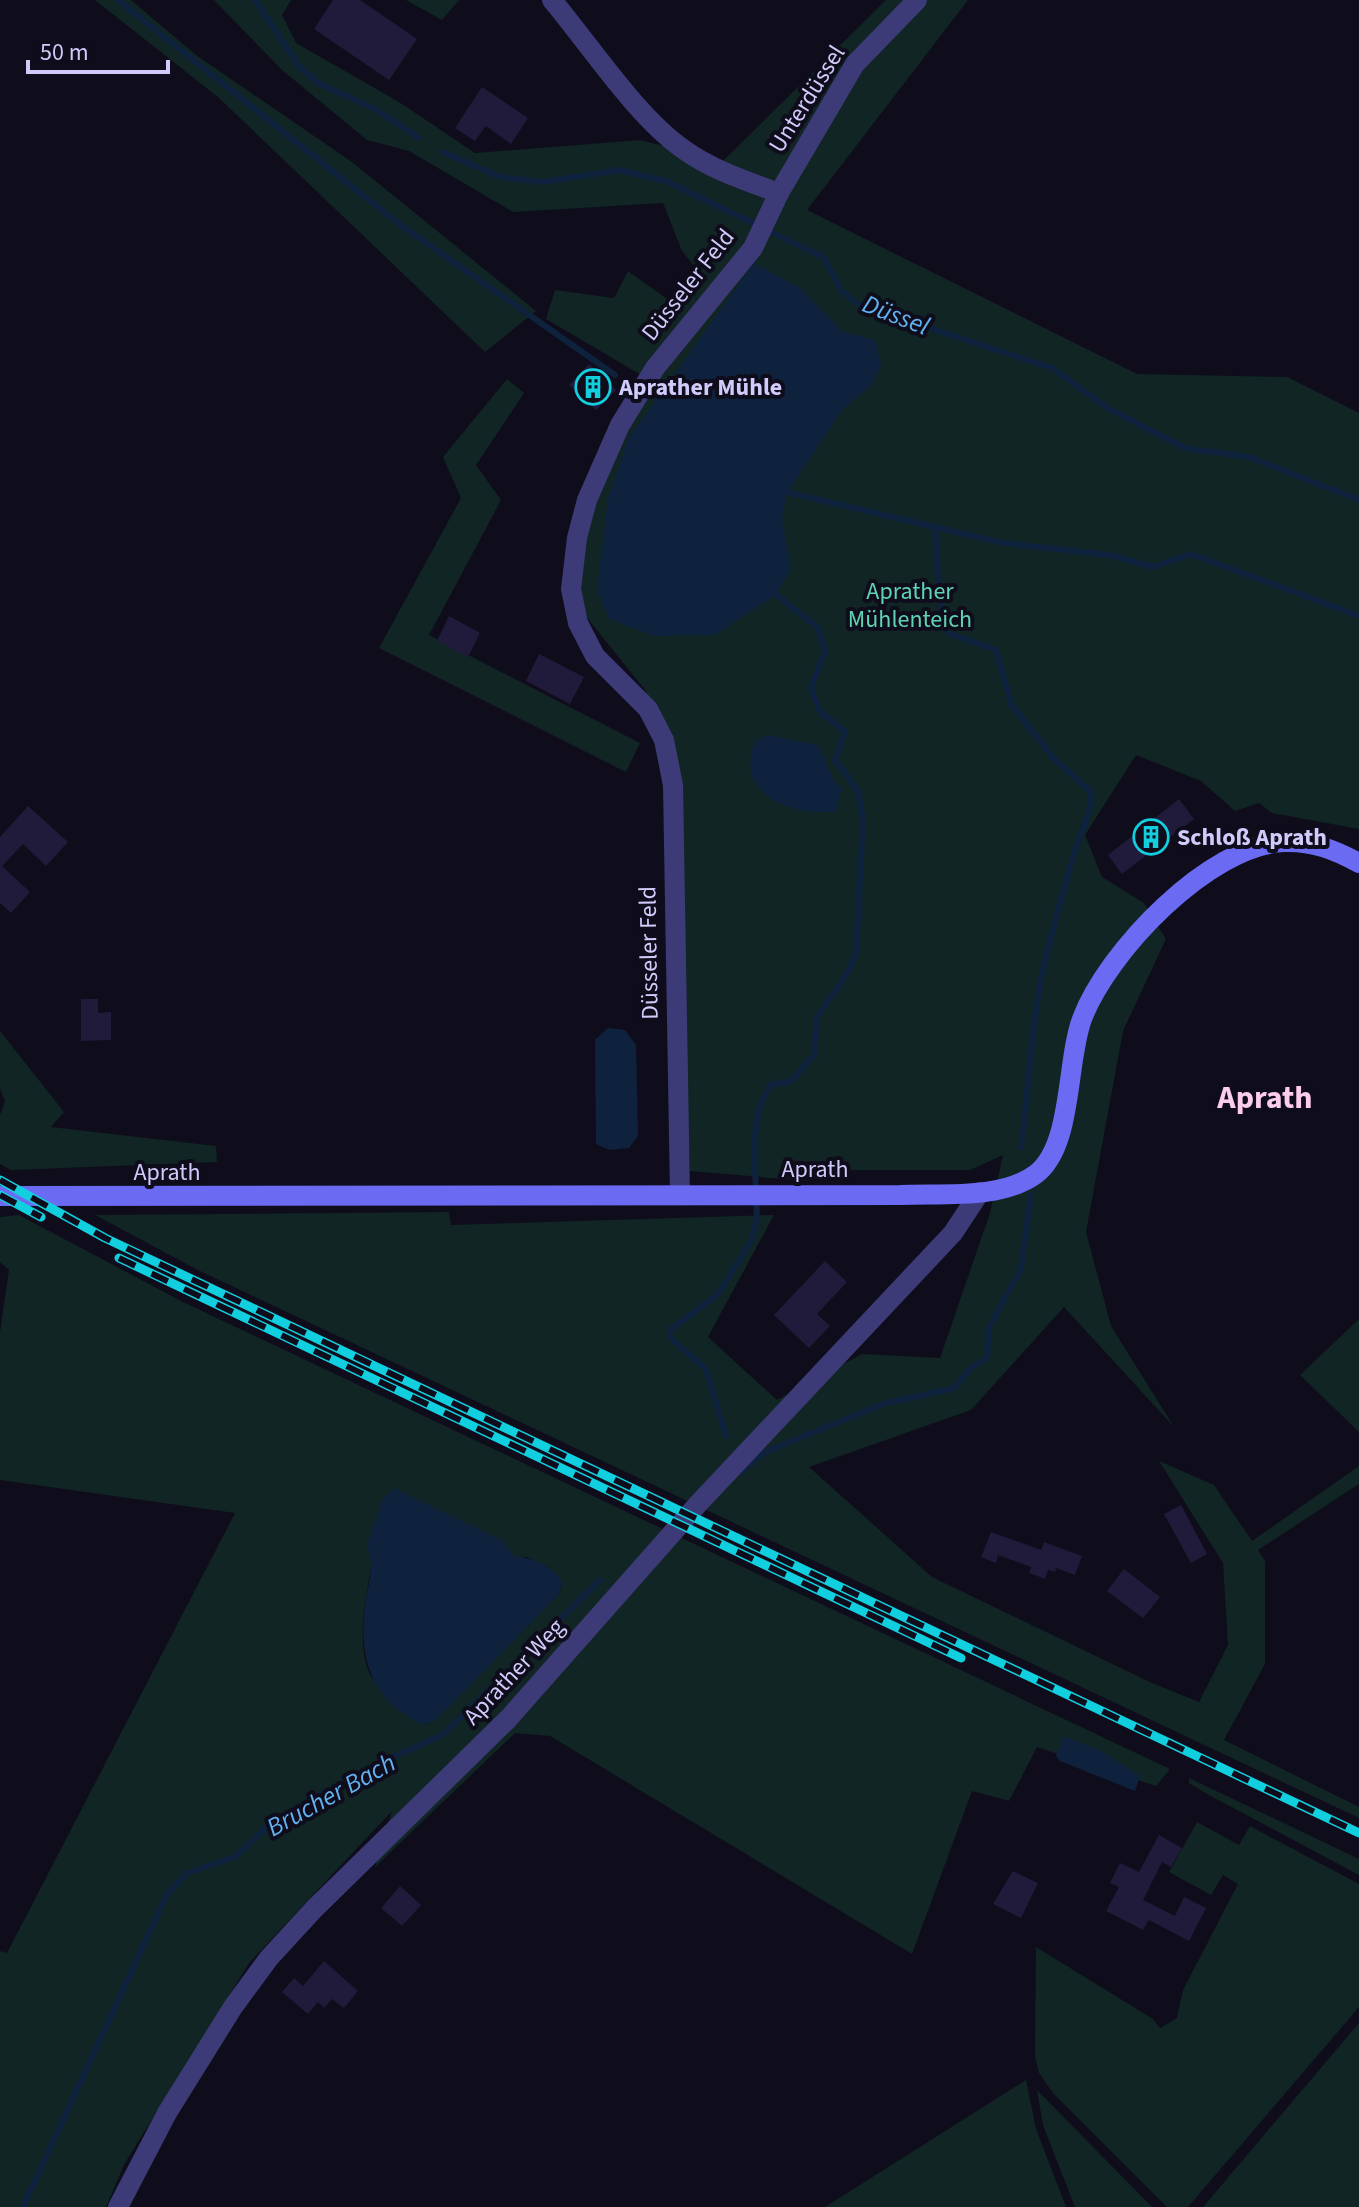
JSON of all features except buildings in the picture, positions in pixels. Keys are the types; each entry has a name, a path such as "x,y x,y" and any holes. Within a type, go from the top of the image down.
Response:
{"main road":[{"name":"Aprath","path":"0,1196 778,1195 980,1192 1016,1184 1036,1174 1046,1163 1061,1128 1072,1052 1082,1018 1099,985 1124,949 1162,909 1206,875 1244,852 1281,842 1309,843 1333,850 1359,863"}],"street":[{"path":"552,0 655,125 682,149 775,200"},
{"name":"Unterdüssel","path":"775,200 855,64 917,0"},
{"name":"Düsseler Feld","path":"680,1195 673,785 664,740 648,709 595,656 578,623 571,589 577,538 587,500 620,425 655,368 753,248 775,200"},
{"name":"Aprather Weg","path":"118,2207 167,2113 233,2007 269,1958 314,1909 508,1719 698,1504 953,1233 980,1192"}],"green space":[{"path":"95,0 131,0 196,55 352,162 536,311 485,352 219,98"},
{"path":"214,0 291,0 282,15 296,43 399,102 475,153 640,140 723,161 886,0 968,0 807,210 1137,374 1287,377 1359,413 1359,829 1272,813 1259,803 1235,811 1201,781 1136,755 1085,835 1102,877 1144,903 1166,939 1123,1031 1086,1232 1111,1326 1174,1427 1064,1307 971,1410 809,1467 932,1577 1152,1683 1199,1702 1228,1645 1223,1563 1159,1461 1214,1485 1252,1541 1359,1466 1359,1484 1258,1550 1265,1561 1265,1664 1224,1740 1359,1807 1359,1818 198,1270 95,1215 449,1212 451,1225 774,1215 708,1337 777,1400 862,1354 940,1358 990,1213 1003,1155 970,1170 815,1170 807,1181 690,1171 667,733 645,690 588,619 574,586 596,477 648,379 546,319 555,290 614,298 628,271 677,306 705,280 682,251 663,203 513,212 409,151 367,140 282,70"},
{"path":"406,0 459,0 442,20"},
{"path":"507,379 524,393 476,465 501,500 429,635 640,743 626,772 379,648 461,498 443,457"},
{"path":"0,1031 64,1112 51,1127 216,1146 217,1162 11,1170 0,1164 0,1115 5,1101 0,1089"},
{"path":"19,1215 183,1302 1170,1769 1156,1786 1037,1747 1009,1801 972,1791 912,1954 550,1736 515,1733 375,1867 392,1811 249,1963 125,2163 106,2207 0,2207 0,1951 7,1953 235,1513 0,1480 0,1332 9,1270 0,1262 0,1217","holes":["527,1557 548,1567 562,1581 559,1594 436,1720 424,1725 376,1683 369,1671 363,1641 373,1559"]},
{"path":"1359,1319 1359,1432 1300,1375"},
{"path":"1189,1778 1359,1859 1359,1875 1209,1795 1189,1783"},
{"path":"1197,1822 1239,1845 1250,1826 1359,1884 1359,2007 1188,2207 1167,2207 1053,2093 1039,2073 1035,2056 1036,1947 1153,2019 1160,2028 1177,2018 1183,1990 1238,1884 1223,1875 1211,1895 1169,1872"},
{"path":"1359,2023 1359,2207 1203,2207"},
{"path":"1026,2080 1036,2129 1066,2207 825,2207"},
{"path":"1037,2090 1152,2207 1075,2207 1043,2125"}],"water":[{"name":"Aprather Mühlenteich","path":"754,263 800,288 842,331 875,340 881,365 872,385 843,409 786,495 782,520 791,568 776,595 715,635 654,636 609,619 597,590 608,499 628,439"},
{"path":"768,735 818,745 834,781 842,788 836,812 786,806 760,789 752,776 750,760 755,741"},
{"path":"608,1028 625,1030 636,1045 638,1136 629,1148 609,1150 596,1144 595,1040"},
{"path":"395,1488 504,1542 513,1556 540,1563 562,1581 559,1594 436,1720 424,1725 392,1705 381,1692 367,1662 364,1645 363,1626 371,1569 367,1546 383,1499"},
{"path":"1064,1736 1103,1752 1140,1776 1135,1791 1060,1761 1056,1756"}],"waterway":[{"path":"118,0 399,224 615,375"},
{"name":"Düssel","path":"255,0 298,65 318,83 377,110 419,138"},
{"name":"Düssel","path":"443,152 500,177 543,182 619,170 666,181 823,257 842,291 861,306 1052,368 1109,409 1185,448 1249,457 1359,500"},
{"path":"782,491 1003,543 1110,555 1153,567 1191,554 1359,616"},
{"path":"935,528 940,606 948,633 996,650 1011,704 1053,758 1091,792 1089,813 1065,885 1042,976 1021,1147"},
{"name":"Brucher Bach","path":"726,1436 706,1369 670,1338 670,1330 717,1295 751,1241 757,1219 754,1141 759,1108 770,1085 791,1081 814,1055 817,1017 845,977 856,953 863,821 858,791 835,760 845,731 820,712 811,688 825,651 818,628 772,591"},
{"path":"741,1472 765,1452 883,1404 954,1388 971,1368 987,1358 989,1327 1021,1269 1031,1195"},
{"name":"Brucher Bach","path":"23,2207 167,1894 187,1873 235,1857 273,1821 363,1771 444,1734 600,1580"}],"railway":[{"path":"0,1180 105,1238 1359,1833"},
{"path":"0,1195 41,1217"},
{"path":"119,1258 961,1658"}],"place":[{"name":"Aprather Mühle","path":"593,387"},
{"name":"Schloß Aprath","path":"1151,837"}],"district":[{"name":"Aprath","path":"1265,1098"}]}
